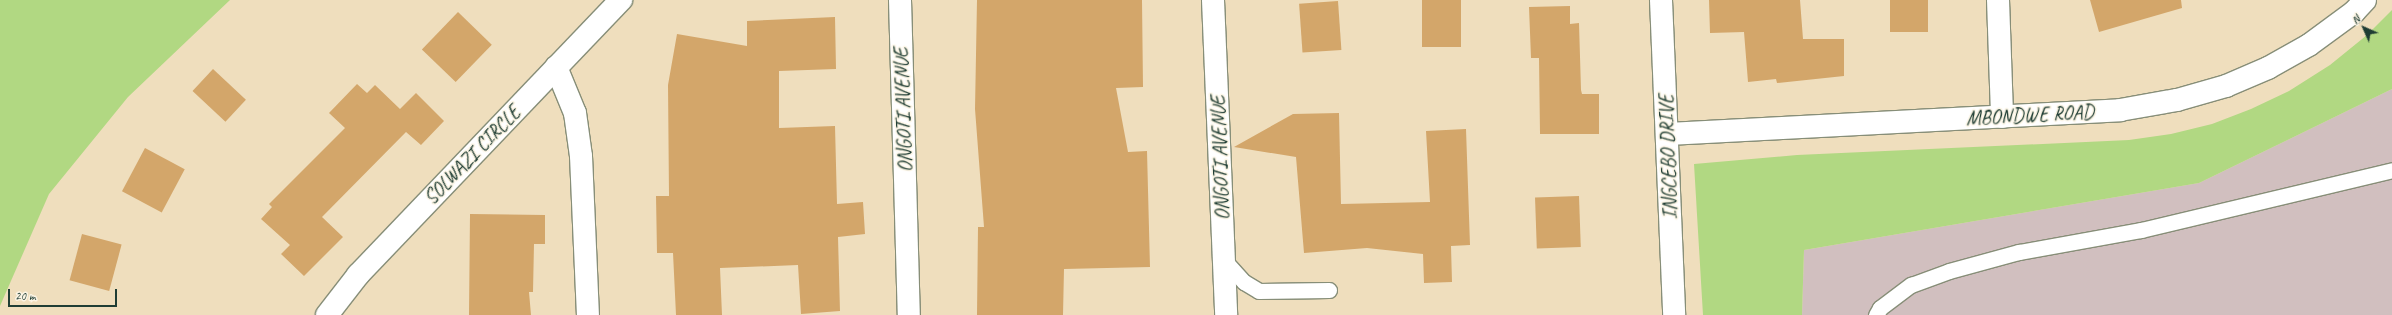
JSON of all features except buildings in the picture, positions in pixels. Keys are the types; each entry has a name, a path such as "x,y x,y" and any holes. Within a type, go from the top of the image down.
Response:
{"street":[{"name":"SOLWAZI CIRCLE","path":"327,315 358,275 556,67 622,0"},
{"name":"ONGOTI AVENUE","path":"900,0 909,315"},
{"name":"ONGOTI AVENUE","path":"1213,0 1226,315"},
{"name":"INGCEBO DRIVE","path":"1661,0 1668,134 1674,315"},
{"path":"1998,0 2002,117"},
{"name":"MBONDWE ROAD","path":"1668,134 2120,110 2177,100 2226,86 2268,68 2308,45 2354,12 2365,0"},
{"path":"556,67 575,113 582,156 588,315"}],"lane":[{"path":"1876,315 1880,308 1911,285 1949,271 2019,252 2141,230 2392,170"},
{"path":"1224,260 1244,282 1259,291 1328,290"}],"shaded area":[{"path":"2392,89 2392,315 1802,315 1804,250 2199,183"}],"green space":[{"path":"0,0 230,0 128,97 49,194 0,306"},
{"path":"2392,10 2392,89 2199,183 1804,250 1802,315 1703,315 1694,164 1797,155 2129,140 2171,134 2212,124 2251,109 2289,91 2330,65 2367,35"}]}
